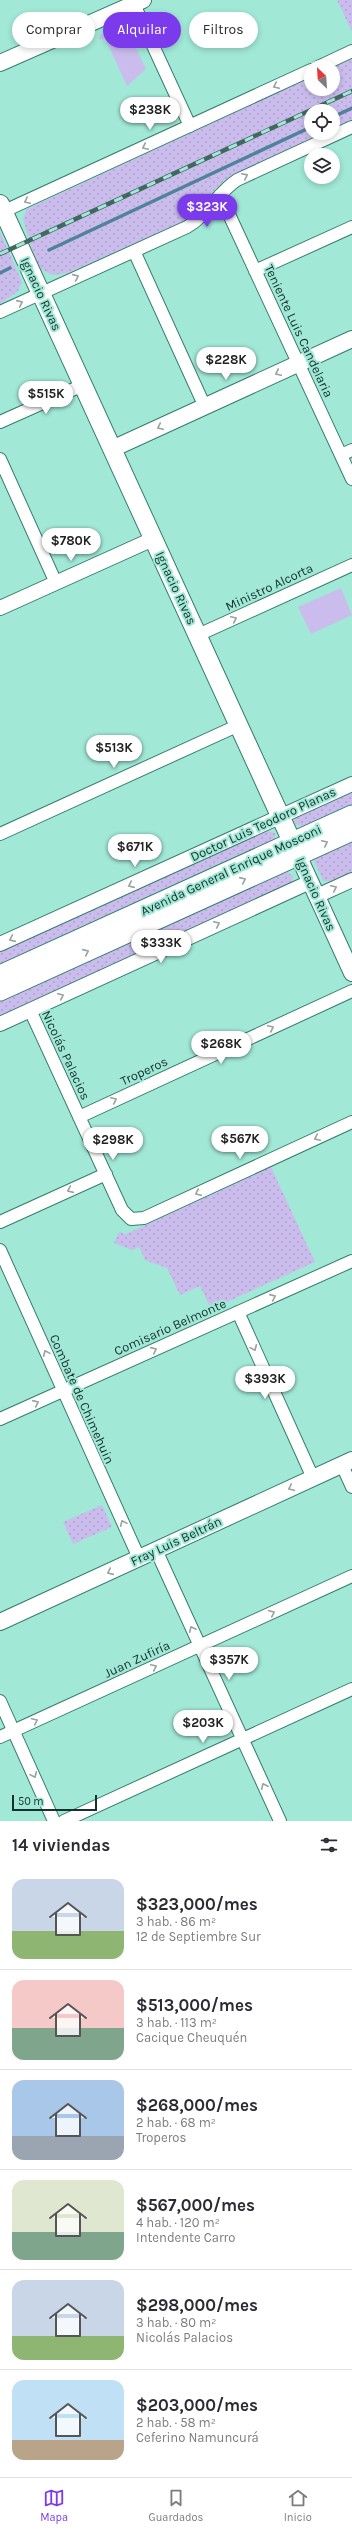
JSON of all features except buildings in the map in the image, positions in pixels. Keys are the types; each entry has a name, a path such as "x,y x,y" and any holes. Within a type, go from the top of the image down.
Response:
{"highway":[{"name":"Avenida General Enrique Mosconi","path":"0,991 295,849 352,815"},
{"name":"Avenida General Enrique Mosconi","path":"0,976 295,849 352,831"}],"main road":[{"path":"0,63 136,1"},
{"name":"Ignacio Rivas","path":"1,210 41,293 352,973"},
{"path":"112,449 352,339"},
{"name":"Fray Luis Beltrán","path":"0,1622 347,1462"}],"street":[{"path":"136,1 190,126"},
{"path":"333,60 352,51"},
{"path":"1,210 304,73"},
{"path":"0,312 194,223 207,212 230,185 244,177 352,127"},
{"name":"Teniente Luis Candelaria","path":"220,195 298,363 346,453 352,479"},
{"path":"255,271 352,227"},
{"path":"134,251 205,407"},
{"path":"0,422 83,385"},
{"path":"0,459 56,583"},
{"path":"0,608 153,539"},
{"name":"Ministro Alcorta","path":"198,635 352,565"},
{"path":"0,834 239,725"},
{"name":"Doctor Luis Teodoro Planas","path":"0,944 352,784"},
{"path":"0,1024 314,889 352,880"},
{"name":"Troperos","path":"79,1117 352,991"},
{"name":"Nicolás Palacios","path":"30,1010 122,1210 131,1219 144,1218 352,1122"},
{"path":"0,1222 106,1174"},
{"name":"Combate de Chimehuin","path":"0,1250 139,1558"},
{"name":"Comisario Belmonte","path":"0,1419 352,1261"},
{"path":"238,1312 314,1478"},
{"path":"347,1462 352,1487"},
{"path":"156,1550 280,1821"},
{"name":"Juan Zufiría","path":"0,1737 352,1576"},
{"path":"64,1821 352,1689"},
{"path":"0,1701 54,1821"}],"shaded area":[{"path":"337,0 352,0 352,32"},
{"path":"103,34 103,39 100,40 99,36"},
{"path":"110,48 136,48 146,69 127,86"},
{"path":"352,58 352,121 340,126 340,104 304,104 304,140 310,140 228,178 216,188 195,212 183,222 67,273 53,275 41,269 36,262 23,219 27,209 304,80 304,96 340,96 340,63"},
{"path":"0,232 22,282 18,291 0,304"},
{"path":"341,588 352,615 311,634 298,607"},
{"path":"352,789 352,804 303,826 295,824 294,818"},
{"path":"266,831 275,833 275,841 251,854 244,852 0,964 0,951"},
{"path":"352,842 352,872 334,881 323,881 313,858 336,844 343,846"},
{"path":"287,872 293,876 292,883 0,1018 0,1002"},
{"path":"271,1167 315,1262 211,1309 200,1286 180,1295 167,1268 145,1260 139,1247 132,1250 114,1243 119,1232 126,1234"},
{"path":"102,1505 112,1527 73,1544 63,1522"}],"waterway":[{"path":"340,114 352,108"},
{"path":"49,250 304,130"},
{"path":"0,273 10,268"}],"railway":[{"path":"0,254 352,91"}]}
